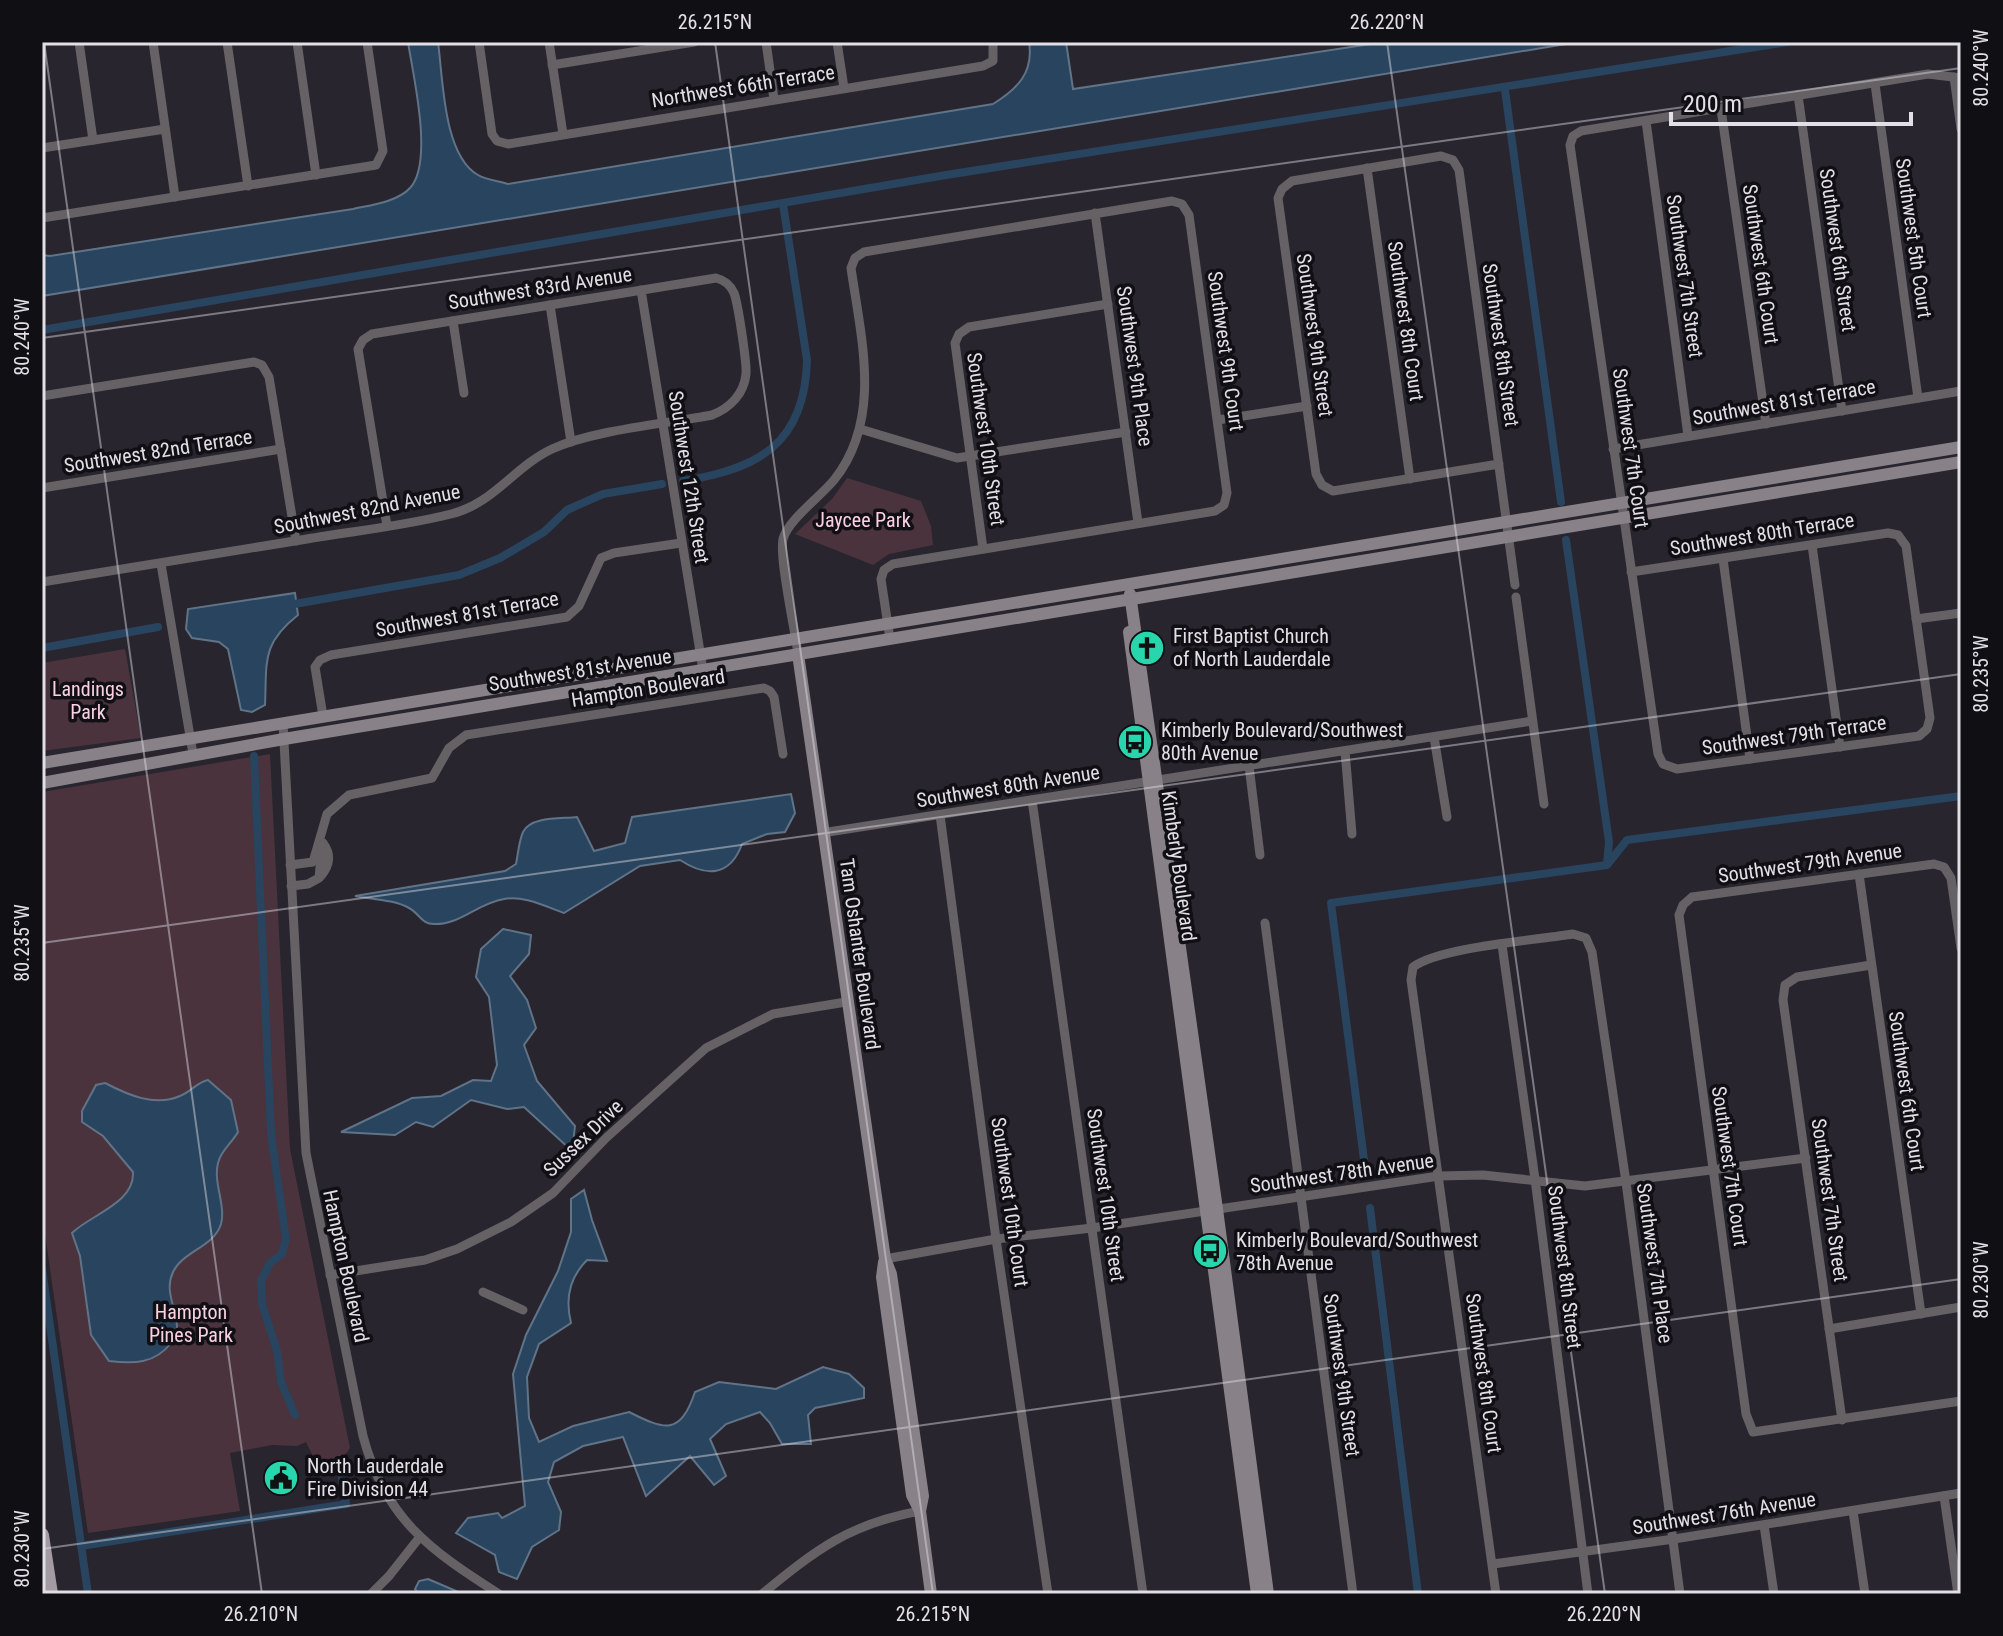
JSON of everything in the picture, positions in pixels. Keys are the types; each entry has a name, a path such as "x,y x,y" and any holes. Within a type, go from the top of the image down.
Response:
{"main road":[{"path":"42,1535 51,1594"}],"street":[{"path":"79,42 93,140"},
{"path":"153,42 175,197"},
{"path":"227,42 248,186"},
{"path":"297,42 316,175"},
{"path":"42,218 376,165 383,151 367,42"},
{"name":"Northwest 66th Terrace","path":"479,42 492,134 497,141 508,144 983,66 993,61 993,42"},
{"path":"549,42 563,134"},
{"path":"552,65 694,42"},
{"path":"766,42 774,99"},
{"path":"837,42 844,88"},
{"path":"1646,121 1928,74 1958,77 1961,129"},
{"name":"Southwest 5th Court","path":"1875,84 1918,398"},
{"name":"Southwest 6th Street","path":"1798,95 1842,411"},
{"name":"Southwest 6th Court","path":"1721,109 1766,424"},
{"name":"Southwest 7th Court","path":"1646,121 1581,131 1573,136 1570,145 1658,754 1663,764"},
{"name":"Southwest 7th Street","path":"1646,121 1688,436"},
{"path":"42,148 165,129"},
{"name":"Southwest 8th Street","path":"1367,168 1441,156 1453,160 1459,170 1509,537"},
{"name":"Southwest 9th Street","path":"1367,168 1292,181 1282,189 1278,198 1316,474 1322,485 1333,491 1410,479"},
{"name":"Southwest 8th Court","path":"1367,168 1410,479"},
{"name":"Southwest 9th Court","path":"1095,213 1172,201 1182,204 1189,215 1218,420 1227,493 1224,505 1215,511 1138,523"},
{"path":"798,654 782,545 790,525 837,476 860,429 866,392 851,268 855,258 864,252 1095,213"},
{"name":"Southwest 9th Place","path":"1095,213 1138,523"},
{"name":"Southwest 83rd Avenue","path":"387,526 358,349 363,340 372,334 716,278 725,280 734,292 746,373 737,398 725,410"},
{"name":"Southwest 12th Street","path":"641,290 703,670"},
{"name":"Southwest 10th Street","path":"983,549 955,343 959,334 969,327 1108,304"},
{"path":"550,305 571,442"},
{"path":"453,321 464,393"},
{"path":"42,396 254,362 262,365 269,377 296,541"},
{"name":"Southwest 81st Terrace","path":"1613,449 1961,391"},
{"path":"1218,420 1307,406"},
{"name":"Southwest 82nd Avenue","path":"42,582 451,514 475,506 497,492 532,460 571,442 725,410"},
{"path":"860,429 957,458 1126,432"},
{"name":"Southwest 81st Avenue","path":"42,763 1961,447"},
{"name":"Southwest 82nd Terrace","path":"42,488 281,449"},
{"name":"Southwest 81st Avenue","path":"42,783 193,754 1961,462"},
{"path":"1410,479 1499,464"},
{"path":"890,639 881,579 884,570 893,564 1138,523"},
{"name":"Southwest 80th Terrace","path":"1631,572 1888,533 1898,535 1906,546 1916,619"},
{"path":"1509,537 1515,585"},
{"name":"Southwest 81st Terrace","path":"323,716 315,667 320,660 344,653 567,617 579,606 601,558 614,553 681,543"},
{"path":"1812,545 1840,747"},
{"path":"1723,559 1750,759"},
{"path":"161,564 193,754"},
{"name":"Kimberly Boulevard","path":"1124,585 1212,1210 1257,1594"},
{"path":"1516,597 1544,804"},
{"path":"1916,619 1961,613"},
{"name":"Southwest 79th Terrace","path":"1663,764 1677,769 1919,736 1927,729 1930,718 1916,619"},
{"name":"Tam Oshanter Boulevard","path":"798,654 846,1002 885,1259 891,1274 923,1496 920,1511 931,1594"},
{"name":"Hampton Boulevard","path":"290,865 313,862 327,814 349,795 432,778 449,748 466,735 764,688 774,697 783,754"},
{"name":"Southwest 80th Avenue","path":"822,833 1532,721"},
{"name":"Hampton Boulevard","path":"283,723 306,1153 368,1454 388,1497 419,1538 499,1594"},
{"path":"1434,737 1447,817"},
{"path":"1345,751 1352,834"},
{"path":"1249,766 1260,855"},
{"name":"Southwest 10th Street","path":"1032,800 1143,1594"},
{"name":"Southwest 10th Court","path":"940,815 996,1239 1048,1594"},
{"path":"291,886 308,884 319,878 327,868 330,857 321,838"},
{"name":"Southwest 79th Avenue","path":"1683,905 1692,897 1934,864 1944,867 1951,878 1961,948"},
{"name":"Southwest 6th Court","path":"1859,874 1921,1314"},
{"name":"Southwest 7th Court","path":"1683,905 1679,915 1746,1414 1753,1432 1842,1420"},
{"name":"Southwest 9th Street","path":"1265,923 1353,1594"},
{"name":"Southwest 7th Place","path":"1502,945 1573,934 1586,938 1592,952 1626,1182 1680,1594"},
{"name":"Southwest 8th Street","path":"1502,945 1588,1594"},
{"name":"Southwest 8th Court","path":"1496,1594 1411,980 1413,967 1421,961 1447,953 1502,945"},
{"name":"Southwest 7th Street","path":"1842,1420 1783,1000 1785,985 1797,977 1871,965"},
{"name":"Sussex Drive","path":"330,1275 412,1263 476,1241 553,1193 606,1138 706,1048 773,1014 846,1002"},
{"name":"Southwest 78th Avenue","path":"885,1259 996,1239 1092,1228 1439,1176 1483,1175 1585,1186 1806,1158"},
{"path":"483,1292 523,1310"},
{"path":"1829,1329 1961,1307"},
{"name":"Kimberly Boulevard","path":"1228,1333 1268,1594"},
{"path":"1842,1420 1961,1401"},
{"name":"Southwest 76th Avenue","path":"1493,1564 1674,1539 1961,1493"},
{"path":"1944,1496 1958,1594"},
{"path":"762,1594 833,1539 866,1524 920,1511"},
{"path":"1853,1511 1865,1594"},
{"path":"1764,1525 1774,1594"},
{"path":"371,1594 419,1538"}],"green space":[{"name":"Jaycee Park","path":"847,478 921,501 931,526 933,545 889,554 873,565 795,534 832,499"},
{"name":"Landings Park","path":"125,649 141,738 42,751 42,663"},
{"name":"Hampton Pines Park","path":"270,754 290,1149 350,1448 338,1460 321,1463 313,1456 306,1442 297,1446 272,1445 230,1453 240,1511 88,1533 42,1213 42,792"}],"water":[{"path":"408,42 438,42 447,114 458,151 466,165 478,175 508,184 993,104 1022,79 1029,63 1029,42 1066,42 1073,89 1384,42 1578,42 42,296 42,255 353,209 405,193 417,176 421,159 420,118"},
{"path":"295,593 298,615 278,635 268,655 265,705 252,712 241,710 228,649 219,642 192,638 186,629 188,609"},
{"path":"791,794 795,813 785,832 767,834 742,844 731,863 724,868 708,871 680,860 640,866 564,913 535,902 511,898 495,901 452,921 434,924 426,922 403,905 355,896 505,871 516,864 523,832 540,821 577,817 594,851 625,843 632,817"},
{"path":"503,929 531,935 529,954 510,976 527,1000 536,1028 524,1045 537,1081 575,1126 572,1151 524,1107 507,1109 471,1100 433,1127 416,1122 395,1135 341,1132 412,1098 441,1096 473,1080 491,1081 497,1065 489,997 476,977 481,949"},
{"path":"208,1080 231,1100 238,1132 218,1163 221,1224 212,1238 184,1259 173,1272 170,1292 177,1326 171,1343 151,1359 109,1361 91,1335 80,1256 72,1233 127,1192 133,1172 103,1136 82,1122 82,1111 96,1085 105,1083 132,1095 161,1100 180,1096"},
{"path":"584,1190 607,1261 587,1260 581,1267 570,1289 571,1323 539,1344 527,1377 529,1418 539,1442 573,1426 629,1412 652,1423 670,1425 683,1416 695,1392 719,1382 776,1389 823,1367 849,1374 864,1388 864,1398 815,1408 808,1415 811,1444 782,1444 760,1412 726,1424 710,1439 726,1476 714,1485 690,1456 646,1496 623,1437 583,1446 554,1462 548,1482 561,1512 559,1530 532,1547 517,1579 499,1572 495,1555 456,1533 468,1518 498,1513 502,1518 525,1506 513,1374 526,1335 558,1271 571,1232 571,1199"},
{"path":"428,1579 463,1594 419,1594 415,1589 419,1581"}],"waterway":[{"path":"42,330 940,176 1787,42"},
{"path":"1505,90 1561,502"},
{"path":"683,481 710,476 755,460 787,432 797,413 804,389 807,360 783,204"},
{"path":"289,605 459,575 500,558 544,532 567,510 603,494 662,484"},
{"path":"1566,540 1609,842 1607,864"},
{"path":"42,648 158,627"},
{"path":"254,756 271,1134 286,1239 282,1254 270,1263 261,1281 262,1304 277,1351 281,1382 295,1415"},
{"path":"1364,1160 1331,903 1607,865 1627,840 1961,796"},
{"path":"1370,1208 1418,1594"},
{"path":"42,1269 88,1594"},
{"path":"81,1546 346,1504 342,1478"}],"place":[{"name":"First Baptist Church of North Lauderdale","path":"1147,648"},
{"name":"Kimberly Boulevard/Southwest 80th Avenue","path":"1135,742"},
{"name":"Kimberly Boulevard/Southwest 78th Avenue","path":"1210,1251"},
{"name":"North Lauderdale Fire Division 44","path":"281,1478"}]}
